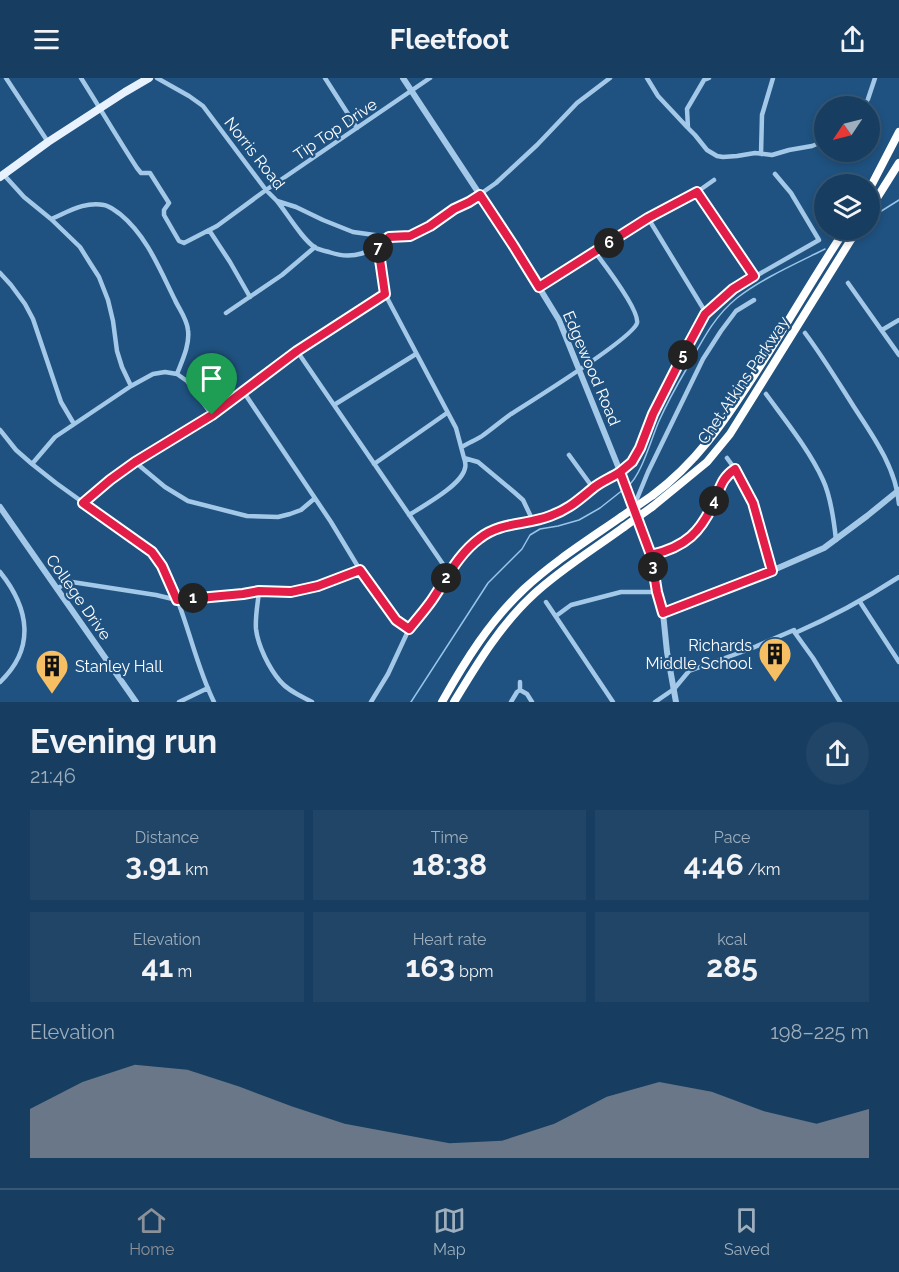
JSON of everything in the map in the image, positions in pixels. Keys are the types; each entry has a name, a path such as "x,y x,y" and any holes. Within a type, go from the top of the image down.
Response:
{"highway":[{"path":"878,174 899,132"},
{"path":"880,174 899,145"},
{"path":"880,192 899,165"},
{"name":"Chet Atkins Parkway","path":"442,702 469,656 524,589 553,564 653,495 676,476 711,439 767,356 839,240"},
{"name":"Chet Atkins Parkway","path":"454,702 506,625 546,583 652,507 707,462 730,434 851,240"}],"main road":[{"path":"2,176 48,142 149,78"}],"street":[{"path":"6,78 48,142"},
{"path":"81,78 100,108"},
{"name":"Norris Road","path":"157,78 203,106 266,190 277,201 353,232 389,237 410,236 480,195 528,153 577,103 610,78"},
{"path":"325,78 357,128"},
{"name":"Edgewood Road","path":"403,78 513,245 559,320 634,506 651,555 663,613 676,702"},
{"name":"Tip Top Drive","path":"100,108 137,168 141,173 150,173 169,203 164,210 164,215 179,241 184,243 217,226 430,78"},
{"path":"647,78 658,96 707,150 717,156 755,153 772,155 814,145"},
{"path":"679,118 704,80 709,78"},
{"path":"761,154 762,115 773,78"},
{"path":"869,96 875,78"},
{"path":"687,109 687,128"},
{"path":"371,702 388,674 409,629 467,549 482,536 498,527 533,521 568,508 632,462 653,414 705,314 733,289 819,240 791,193 775,174"},
{"path":"2,176 80,247 99,277 108,300 117,351 131,386"},
{"path":"539,287 648,218 697,192 714,180"},
{"path":"697,192 754,276"},
{"path":"277,201 315,247 337,255 356,255 369,251 389,237"},
{"path":"51,219 75,207 93,204 106,205 126,219 134,228 156,261 182,312 188,330 186,347 177,375"},
{"path":"648,218 705,314"},
{"path":"209,230 250,297"},
{"path":"378,246 385,294 456,429 466,467 461,478 442,494 409,515"},
{"path":"226,313 282,275 315,247"},
{"path":"462,447 482,436 508,416 580,369 634,327 637,320 635,313 625,294 595,252"},
{"path":"0,273 26,304 61,402 74,424"},
{"path":"848,283 899,355"},
{"path":"83,503 135,462 212,415 297,351 385,294"},
{"path":"634,506 703,359 736,311 754,300"},
{"path":"882,330 899,320"},
{"path":"805,333 876,442 898,490 899,504"},
{"path":"297,351 449,573"},
{"path":"334,405 416,354"},
{"path":"32,464 55,437 131,386 153,374 165,372 187,381 212,415"},
{"path":"243,391 314,500 331,522 360,570 396,620 409,629"},
{"path":"766,394 797,436 824,482 834,521 836,540"},
{"path":"374,464 447,413"},
{"path":"0,430 16,450 32,464 152,552 162,566 177,600 214,702"},
{"path":"569,455 593,488"},
{"path":"464,458 478,462 523,500 533,521"},
{"path":"727,458 753,503 772,571"},
{"path":"135,462 165,487 188,501 248,516 278,517 302,510 314,500"},
{"path":"651,555 676,547 701,526 725,476 735,469"},
{"path":"663,613 772,571 824,548 898,490"},
{"name":"College Drive","path":"0,507 136,702"},
{"path":"57,588 72,582 177,600 259,591 291,592 318,586 360,570"},
{"path":"0,572 21,606 25,626 20,653 8,675 0,682"},
{"path":"795,633 830,618 899,578"},
{"path":"259,591 256,627 265,658 280,681 293,692 312,702"},
{"path":"556,616 571,605 621,592 657,592"},
{"path":"546,602 613,702"},
{"path":"860,602 899,662"},
{"path":"655,702 674,689 690,671 794,630 840,702"},
{"path":"511,702 520,690 520,682"},
{"path":"179,702 208,688"},
{"path":"520,690 527,694 532,702"}],"waterway":[{"path":"880,212 899,200"},
{"path":"628,486 642,465 672,394 721,313 737,298 758,284 825,249"},
{"path":"411,702 488,583 522,549 530,535 540,529 579,520 600,508 624,489"}],"place":[{"name":"Richards Middle School","path":"775,683"},
{"name":"Stanley Hall","path":"52,695"}],"route":[{"path":"212,415 135,462 83,503 152,552 162,566 177,600 259,591 291,592 318,586 360,570 396,620 409,629 467,549 482,536 498,527 548,517 568,508 586,496 593,488 620,472 651,555 663,613 772,571 753,503 735,469 725,476 701,526 676,547 651,555 634,506 620,472 632,462 640,448 667,385 705,314 733,289 754,276 697,192 648,218 539,287 480,195 454,209 430,226 410,236 389,237 378,246 385,294 297,351 212,415"}]}
